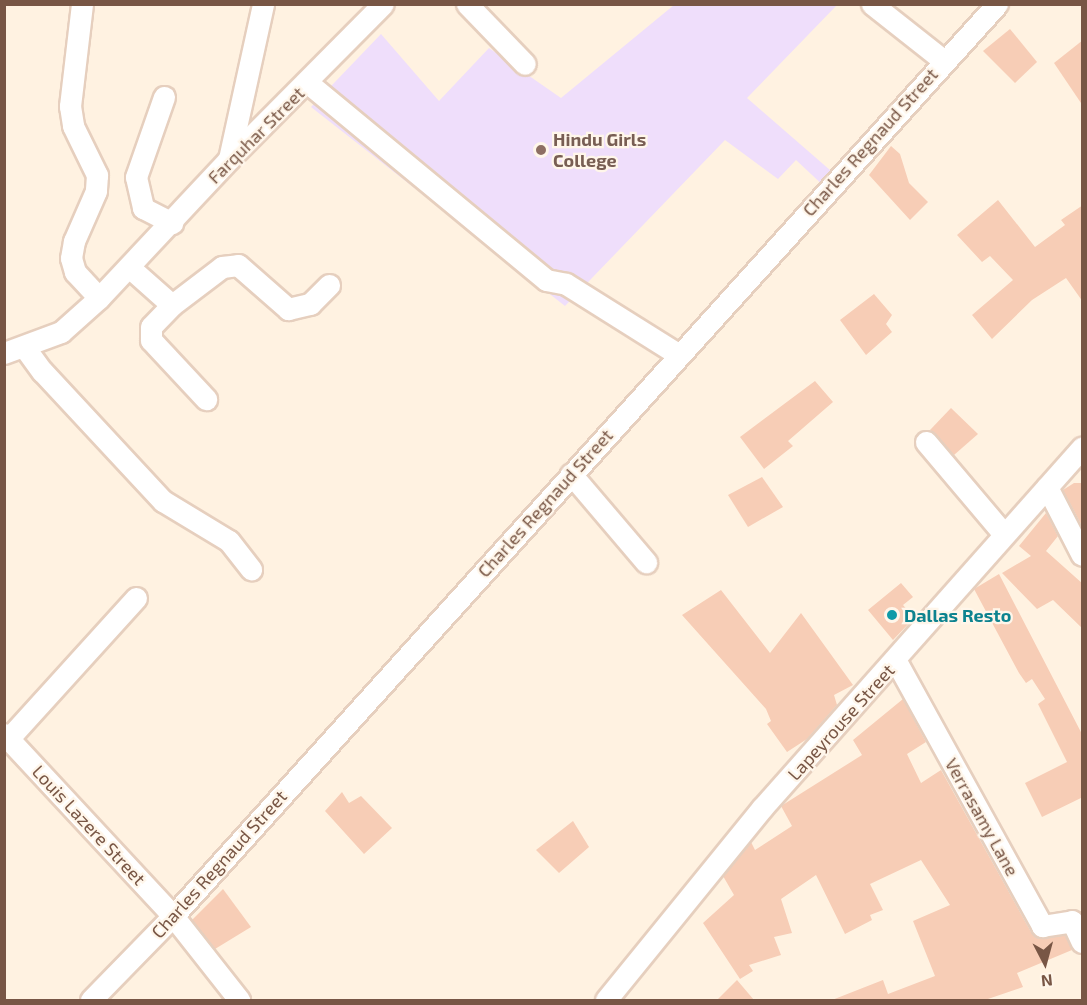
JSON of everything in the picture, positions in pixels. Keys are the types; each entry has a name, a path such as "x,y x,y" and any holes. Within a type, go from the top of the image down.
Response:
{"street":[{"path":"82,4 70,106 73,126 97,175 96,191 87,206 71,258 75,272 99,298"},
{"path":"229,159 263,4"},
{"name":"Farquhar Street","path":"4,353 26,348 61,332 99,298 172,223 229,159 308,83 383,4"},
{"path":"467,4 525,64"},
{"path":"872,4 944,60"},
{"name":"Charles Regnaud Street","path":"91,1000 173,916 997,4"},
{"path":"308,83 546,280 566,284 679,355"},
{"path":"164,97 136,177 143,208 172,223"},
{"path":"206,399 151,340 151,327 172,305 222,267 238,265 288,309 309,304 329,285"},
{"path":"129,267 172,305"},
{"path":"26,348 42,371 155,493 229,541 251,569"},
{"path":"926,442 1003,533"},
{"name":"Lapeyrouse Street","path":"606,1000 762,808 897,661 1003,533 1083,448"},
{"path":"571,474 646,562"},
{"path":"1047,487 1083,555"},
{"path":"7,736 135,598"},
{"name":"Verrasamy Lane","path":"897,661 1042,926 1072,921 1083,942"},
{"name":"Louis Lazere Street","path":"7,736 173,916 239,1000"}],"shaded area":[{"name":"Hindu Girls College","path":"674,5 837,5 747,98 838,177 827,189 796,160 778,179 725,140 565,306 311,107 381,34 439,101 489,48 561,98"}],"building":[{"path":"1010,29 1037,62 1015,83 983,51"},
{"path":"1083,40 1083,106 1054,63"},
{"path":"891,146 900,154 909,183 928,202 910,220 869,175"},
{"path":"998,200 1035,247 1065,225 1061,220 1083,205 1083,302 1066,278 1032,300 992,339 972,315 1013,280 990,256 982,262 957,235"},
{"path":"874,294 892,315 886,324 892,332 866,355 840,320"},
{"path":"815,381 833,402 788,441 793,446 764,469 740,437"},
{"path":"951,408 978,434 954,455 930,430"},
{"path":"762,477 783,507 748,527 728,495"},
{"path":"1074,483 1083,483 1083,528 1063,490"},
{"path":"1046,513 1058,536 1046,551 1083,584 1083,629 1053,600 1037,609 1002,573 1031,556 1019,546"},
{"path":"999,574 1083,736 1083,797 1042,817 1025,783 1067,762 1038,704 1045,699 1032,679 1026,683 1019,673 974,589"},
{"name":"Dallas Resto","path":"901,583 913,597 903,605 914,618 893,640 868,610"},
{"path":"721,590 770,653 801,613 853,685 834,695 837,705 807,739 787,752 767,724 771,721 766,709 682,615"},
{"path":"903,699 926,742 907,754 921,783 941,770 1031,932 1043,939 1065,935 1072,950 1017,973 1023,987 985,1000 832,1000 883,980 888,994 935,976 913,921 950,905 921,860 870,884 883,910 870,915 872,920 845,934 816,875 781,899 792,933 774,937 781,955 749,965 753,971 740,979 703,923 734,895 723,876 751,842 755,850 792,826 781,806 862,755 853,740"},
{"path":"342,792 349,803 361,796 392,828 364,854 325,811"},
{"path":"573,821 589,847 559,873 536,850"},
{"path":"223,889 251,927 215,949 192,920"},
{"path":"737,980 754,1000 717,1000"}],"place":[{"name":"Hindu Girls College","path":"541,150"},
{"name":"Dallas Resto","path":"892,615"}]}
